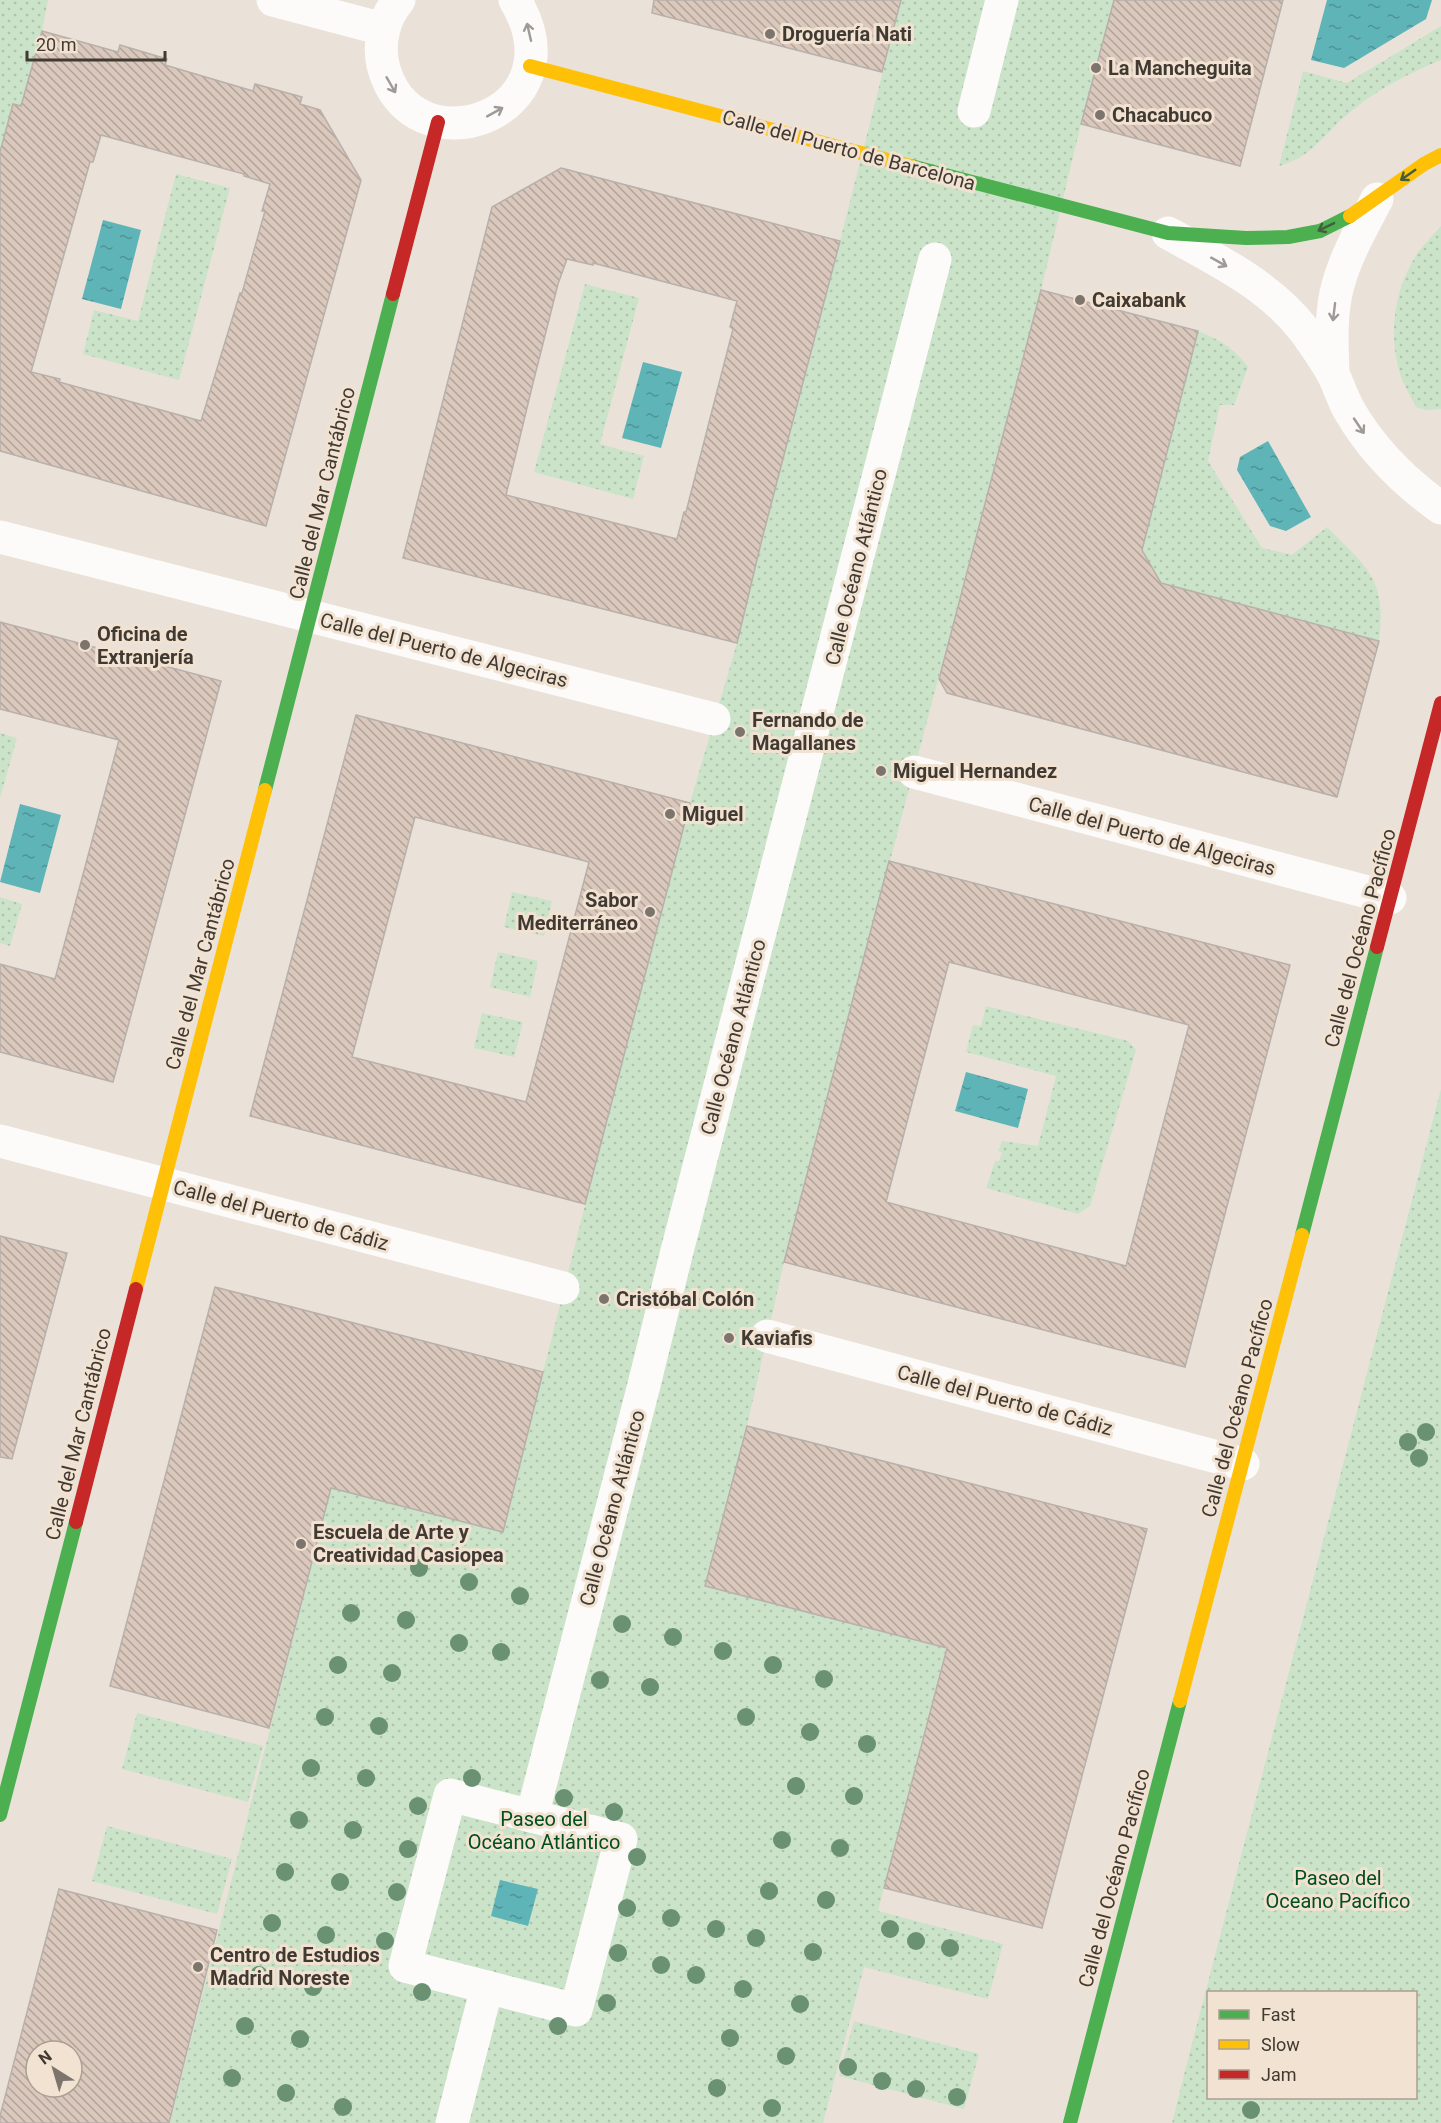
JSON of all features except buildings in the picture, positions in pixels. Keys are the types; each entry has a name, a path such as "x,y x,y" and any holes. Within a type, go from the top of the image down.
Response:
{"street":[{"path":"273,0 383,29"},
{"path":"399,0 383,29 381,55 386,77 398,97 416,112 438,122 462,124 484,118 504,107 520,90 530,66 532,40 526,18 515,0"},
{"path":"974,111 1002,0"},
{"name":"Calle del Puerto de Barcelona","path":"530,66 1168,233 1272,237 1318,232 1377,199 1405,176 1441,155"},
{"name":"Calle del Mar Cantábrico","path":"0,1815 438,122"},
{"name":"Calle del Puerto de Barcelona","path":"1333,374 1332,333 1338,285 1356,240 1377,199"},
{"name":"Calle del Puerto de Barcelona","path":"1168,233 1239,273 1283,306 1304,331 1333,374 1352,414 1388,464 1413,488 1441,508"},
{"name":"Calle Océano Atlántico","path":"532,1816 935,259"},
{"name":"Calle del Puerto de Algeciras","path":"0,537 714,719"},
{"name":"Calle del Océano Pacífico","path":"1070,2123 1441,703"},
{"name":"Calle del Puerto de Algeciras","path":"914,772 1390,898"},
{"name":"Calle del Puerto de Cádiz","path":"0,1141 563,1288"},
{"name":"Calle del Puerto de Cádiz","path":"767,1336 1243,1464"},
{"path":"450,1795 621,1839 576,2010 488,1987 405,1966 450,1795"},
{"path":"452,2123 488,1987"}],"green space":[{"path":"0,0 48,0 42,31 21,106 13,104 0,151"},
{"name":"Paseo del Océano Atlántico","path":"901,0 1114,0 1041,290 784,1262 747,1426 705,1586 946,1648 878,1911 1003,1944 988,1999 864,1967 823,2123 170,2123 331,1488 503,1532 597,1157 690,803 737,643"},
{"path":"1441,26 1441,60 1401,78 1376,93 1352,110 1306,153 1279,166 1303,71 1347,83"},
{"path":"176,174 230,188 179,380 83,354 94,310 138,321"},
{"path":"1441,226 1441,409 1426,410 1416,407 1401,377 1394,345 1395,312 1410,265"},
{"path":"585,284 639,298 600,444 644,456 633,499 534,472"},
{"path":"1198,331 1226,345 1248,367 1234,405 1220,405 1208,461 1262,548 1292,555 1327,527 1353,553 1363,564 1377,588 1381,620 1379,641 1161,583 1142,550"},
{"path":"0,733 17,738 0,798"},
{"path":"512,892 552,901 544,936 504,927"},
{"path":"0,897 22,904 10,946 0,943"},
{"path":"498,952 538,961 530,997 490,987"},
{"path":"986,1006 1128,1041 1136,1050 1090,1206 1078,1214 986,1188 995,1161 999,1161 1002,1152 998,1151 1002,1141 1038,1146 1056,1076 966,1052 973,1025 981,1026"},
{"path":"482,1013 523,1022 514,1057 474,1048"},
{"name":"Paseo del Oceano Pacífico","path":"1441,1089 1441,2123 1172,2123 1188,2059"},
{"path":"137,1713 263,1746 248,1802 122,1769"},
{"path":"107,1826 232,1859 217,1914 92,1881"},
{"path":"854,2021 979,2054 964,2109 839,2076"}],"water":[{"path":"1327,0 1432,0 1426,19 1344,68 1311,60"},
{"path":"103,220 141,230 121,309 82,299"},
{"path":"643,362 682,372 661,448 622,438"},
{"path":"1268,441 1311,517 1286,531 1270,526 1237,470 1240,457"},
{"path":"20,804 61,815 40,893 0,882"},
{"path":"966,1072 1028,1089 1018,1128 955,1111"},
{"path":"500,1880 538,1889 528,1926 491,1916"}],"traffic: fast":[{"path":"911,166 1168,233 1246,238 1288,237 1320,231 1350,216"},
{"path":"265,790 393,294"},
{"path":"1302,1235 1377,947"},
{"path":"0,1815 76,1522"},
{"path":"1070,2123 1180,1701"}],"traffic: slow":[{"path":"530,66 911,166"},
{"path":"1350,216 1424,164 1441,155"},
{"path":"136,1289 265,790"},
{"path":"1180,1701 1302,1235"}],"traffic: jam":[{"path":"393,294 438,122"},
{"path":"1377,947 1441,703"},
{"path":"76,1522 136,1289"}],"place":[{"name":"Droguería Nati","path":"770,34"},
{"name":"La Mancheguita","path":"1096,68"},
{"name":"Chacabuco","path":"1100,115"},
{"name":"Caixabank","path":"1080,300"},
{"name":"Oficina de Extranjería","path":"85,645"},
{"name":"Fernando de Magallanes","path":"740,732"},
{"name":"Miguel Hernandez","path":"881,771"},
{"name":"Miguel","path":"670,814"},
{"name":"Sabor Mediterráneo","path":"650,912"},
{"name":"Cristóbal Colón","path":"604,1299"},
{"name":"Kaviafis","path":"729,1338"},
{"name":"Escuela de Arte y Creatividad Casiopea","path":"301,1544"},
{"name":"Centro de Estudios Madrid Noreste","path":"198,1967"}]}
